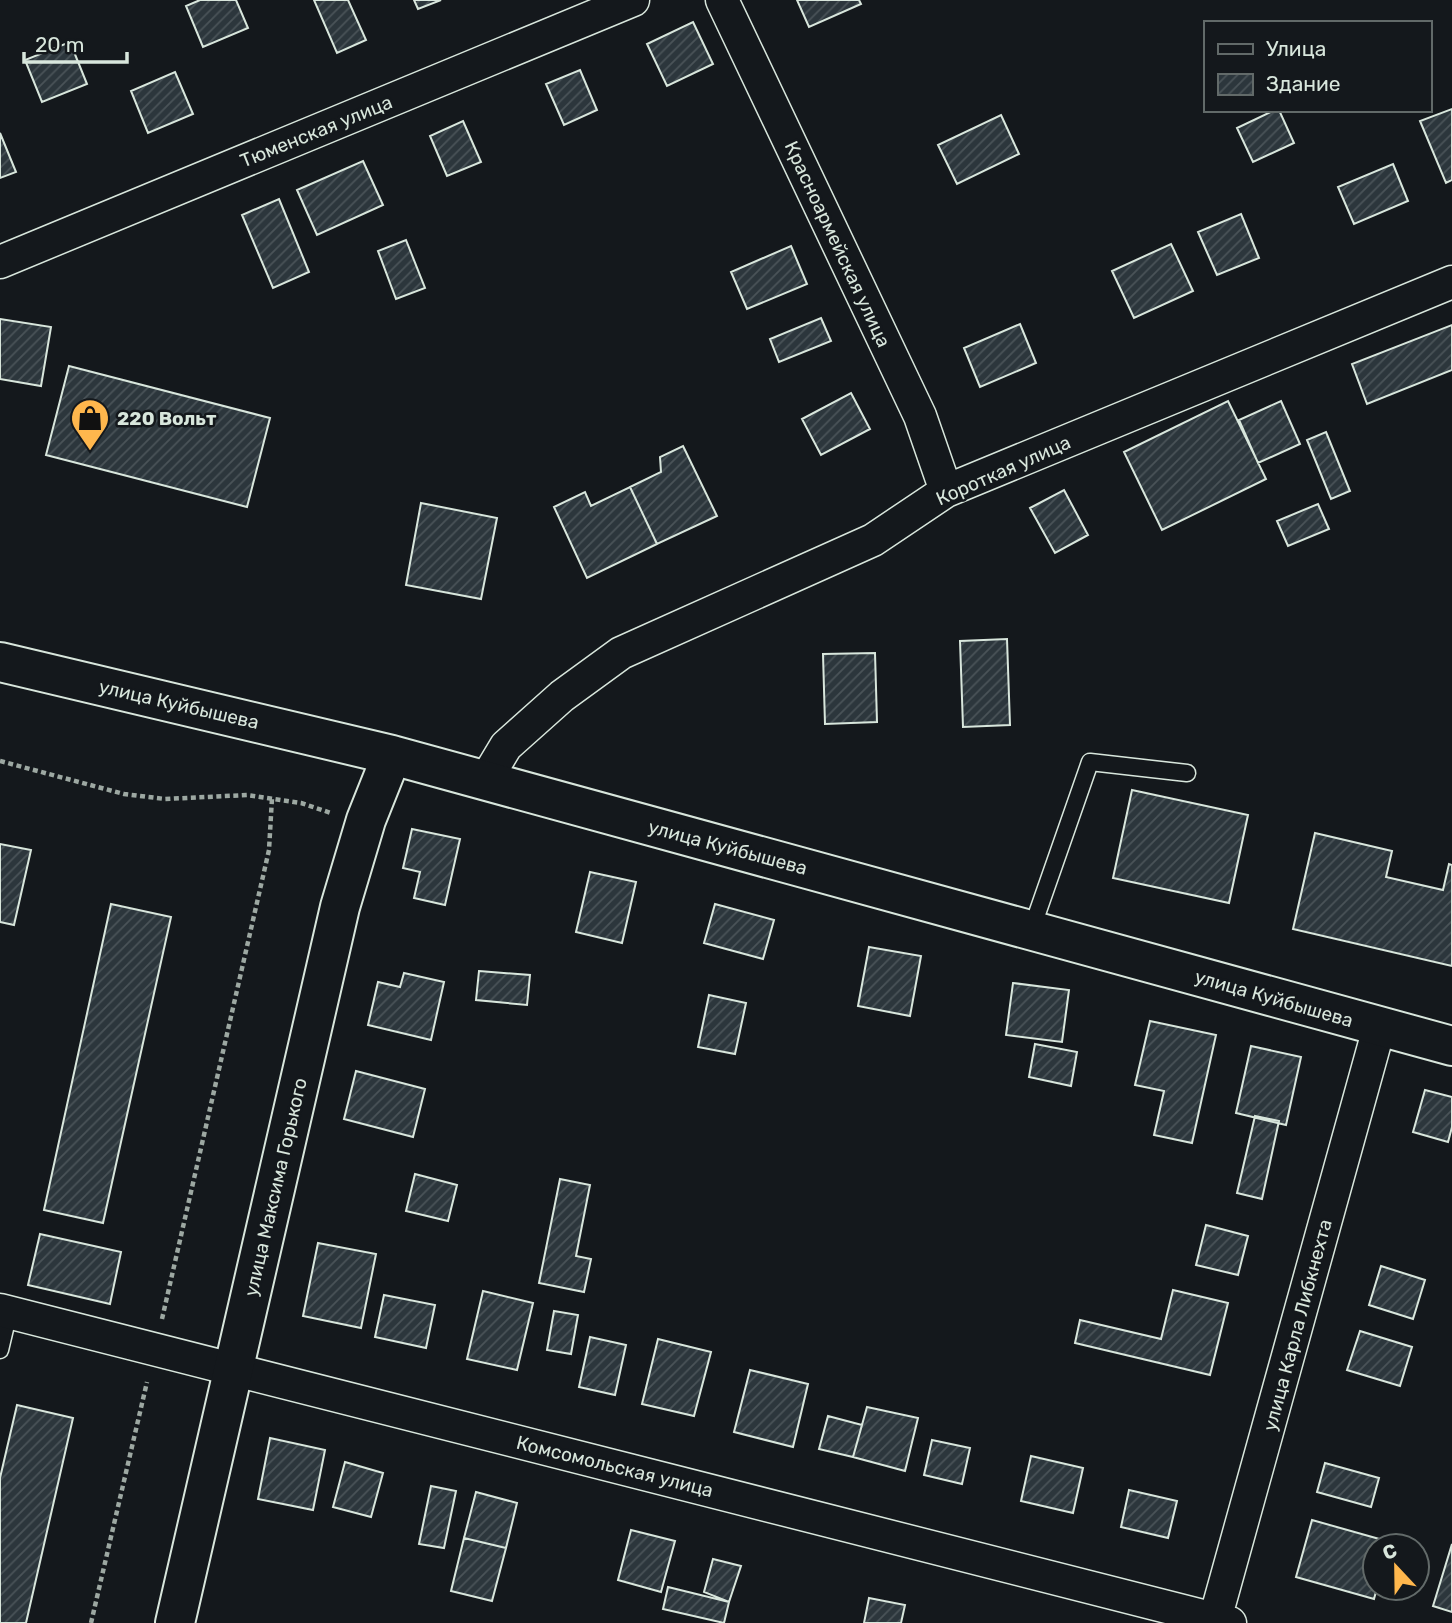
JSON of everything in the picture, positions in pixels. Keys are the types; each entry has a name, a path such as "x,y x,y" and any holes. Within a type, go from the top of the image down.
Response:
{"main road":[{"name":"улица Куйбышева","path":"0,662 391,755 1452,1046"},
{"name":"улица Максима Горького","path":"175,1623 340,907 366,820 391,755"}],"street":[{"name":"Тюменская улица","path":"0,262 633,0"},
{"name":"Красноармейская улица","path":"722,0 920,416 946,491"},
{"name":"Короткая улица","path":"485,780 506,746 562,696 621,653 873,540 946,491 1452,282"},
{"name":"улица Карла Либкнехта","path":"1220,1622 1379,1028"},
{"name":"Комсомольская улица","path":"4,1311 1220,1622"}],"lane":[{"path":"1031,931 1090,762 1187,773"},
{"path":"0,1350 4,1311"}],"path":[{"path":"0,761 124,794 165,799 247,795 272,798 334,814"},
{"path":"91,1623 269,850 272,798"}],"building":[{"path":"200,0 236,0 248,28 203,47 186,6"},
{"path":"314,0 348,0 366,40 337,53"},
{"path":"414,0 441,0 418,9"},
{"path":"797,0 859,0 861,4 809,27"},
{"path":"693,22 713,64 667,86 647,44"},
{"path":"70,42 87,84 42,102 25,60"},
{"path":"580,70 597,110 564,125 546,84"},
{"path":"175,72 193,114 148,133 131,91"},
{"path":"1452,109 1452,180 1446,183 1420,121"},
{"path":"1271,112 1280,112 1294,143 1253,162 1237,128"},
{"path":"1001,115 1019,154 957,184 938,145"},
{"path":"463,121 481,162 447,176 430,136"},
{"path":"0,133 16,172 0,178"},
{"path":"363,161 383,205 317,235 297,190"},
{"path":"1393,164 1408,201 1354,224 1338,187"},
{"path":"279,199 309,272 273,288 242,215"},
{"path":"1241,214 1259,258 1217,275 1198,232"},
{"path":"406,240 425,288 396,299 378,251"},
{"path":"1171,244 1193,291 1134,318 1112,271"},
{"path":"791,246 807,284 747,309 731,272"},
{"path":"821,318 831,341 779,362 770,339"},
{"path":"0,319 51,327 41,386 0,379"},
{"path":"1020,324 1036,363 980,387 964,348"},
{"path":"1452,325 1452,370 1367,404 1352,364"},
{"path":"69,366 270,418 247,507 46,455"},
{"path":"851,393 870,429 821,455 802,419"},
{"path":"1228,401 1266,479 1162,530 1124,452"},
{"path":"1281,401 1300,444 1258,463 1239,420"},
{"path":"1326,432 1350,491 1331,499 1307,440"},
{"path":"683,446 717,516 657,544 630,487 661,472 660,457"},
{"path":"630,487 657,544 587,578 554,507 585,492 591,506"},
{"path":"1064,490 1088,535 1055,553 1030,508"},
{"path":"421,503 497,518 481,599 406,585"},
{"path":"1318,504 1329,529 1288,546 1277,521"},
{"path":"1007,639 1010,725 963,727 960,641"},
{"path":"875,653 877,722 825,724 823,654"},
{"path":"1132,790 1248,815 1229,903 1113,878"},
{"path":"412,829 460,839 445,905 414,898 420,872 403,868"},
{"path":"1315,833 1392,851 1386,877 1443,890 1449,864 1452,865 1452,966 1293,929"},
{"path":"0,844 31,850 14,925 0,922"},
{"path":"590,872 636,882 622,943 576,932"},
{"path":"111,904 171,917 103,1223 44,1210"},
{"path":"715,904 774,920 763,959 704,943"},
{"path":"869,947 921,956 910,1016 858,1006"},
{"path":"479,971 530,975 527,1005 476,1000"},
{"path":"404,973 444,982 431,1040 368,1025 378,982 400,987"},
{"path":"1013,983 1069,990 1062,1042 1006,1035"},
{"path":"709,995 746,1003 735,1054 698,1047"},
{"path":"1150,1021 1216,1035 1192,1143 1154,1135 1164,1091 1135,1085"},
{"path":"1035,1044 1077,1052 1071,1086 1029,1077"},
{"path":"1251,1046 1301,1057 1286,1125 1236,1113"},
{"path":"356,1071 425,1089 413,1137 344,1119"},
{"path":"1425,1090 1452,1097 1452,1127 1448,1142 1413,1132"},
{"path":"1255,1116 1279,1121 1262,1199 1237,1193"},
{"path":"415,1174 457,1185 448,1221 406,1211"},
{"path":"560,1179 590,1185 576,1256 591,1259 584,1292 539,1283"},
{"path":"1206,1225 1248,1236 1238,1275 1196,1265"},
{"path":"40,1234 121,1252 110,1304 28,1285"},
{"path":"318,1243 376,1254 361,1328 303,1316"},
{"path":"1381,1266 1425,1280 1413,1319 1369,1305"},
{"path":"1173,1290 1228,1303 1210,1375 1075,1343 1080,1320 1161,1339"},
{"path":"483,1291 533,1303 517,1370 467,1359"},
{"path":"384,1295 435,1305 426,1348 375,1337"},
{"path":"554,1311 578,1315 571,1354 547,1350"},
{"path":"1360,1331 1412,1347 1400,1386 1347,1370"},
{"path":"590,1337 626,1345 615,1395 579,1387"},
{"path":"658,1339 711,1352 694,1416 642,1404"},
{"path":"750,1370 808,1384 793,1447 734,1432"},
{"path":"17,1405 73,1418 26,1623 0,1623 0,1478"},
{"path":"867,1407 918,1418 905,1471 853,1457"},
{"path":"828,1416 862,1425 853,1457 819,1449"},
{"path":"270,1438 325,1450 313,1510 258,1499"},
{"path":"932,1440 970,1448 962,1484 924,1475"},
{"path":"1031,1456 1083,1468 1073,1513 1021,1501"},
{"path":"345,1462 383,1473 371,1517 333,1507"},
{"path":"1325,1463 1379,1478 1371,1507 1317,1492"},
{"path":"431,1486 456,1491 444,1548 419,1544"},
{"path":"1129,1490 1177,1501 1168,1538 1121,1527"},
{"path":"476,1492 517,1503 506,1548 464,1538"},
{"path":"1312,1520 1361,1534 1361,1595 1296,1577"},
{"path":"631,1530 675,1541 661,1592 618,1580"},
{"path":"464,1538 506,1548 492,1601 451,1591"},
{"path":"1452,1544 1452,1612 1433,1606"},
{"path":"713,1559 741,1566 729,1602 704,1592"},
{"path":"668,1587 729,1602 724,1623 663,1609"},
{"path":"869,1598 905,1605 901,1623 864,1623"}],"place":[{"name":"220 Вольт","path":"90,452"}]}
